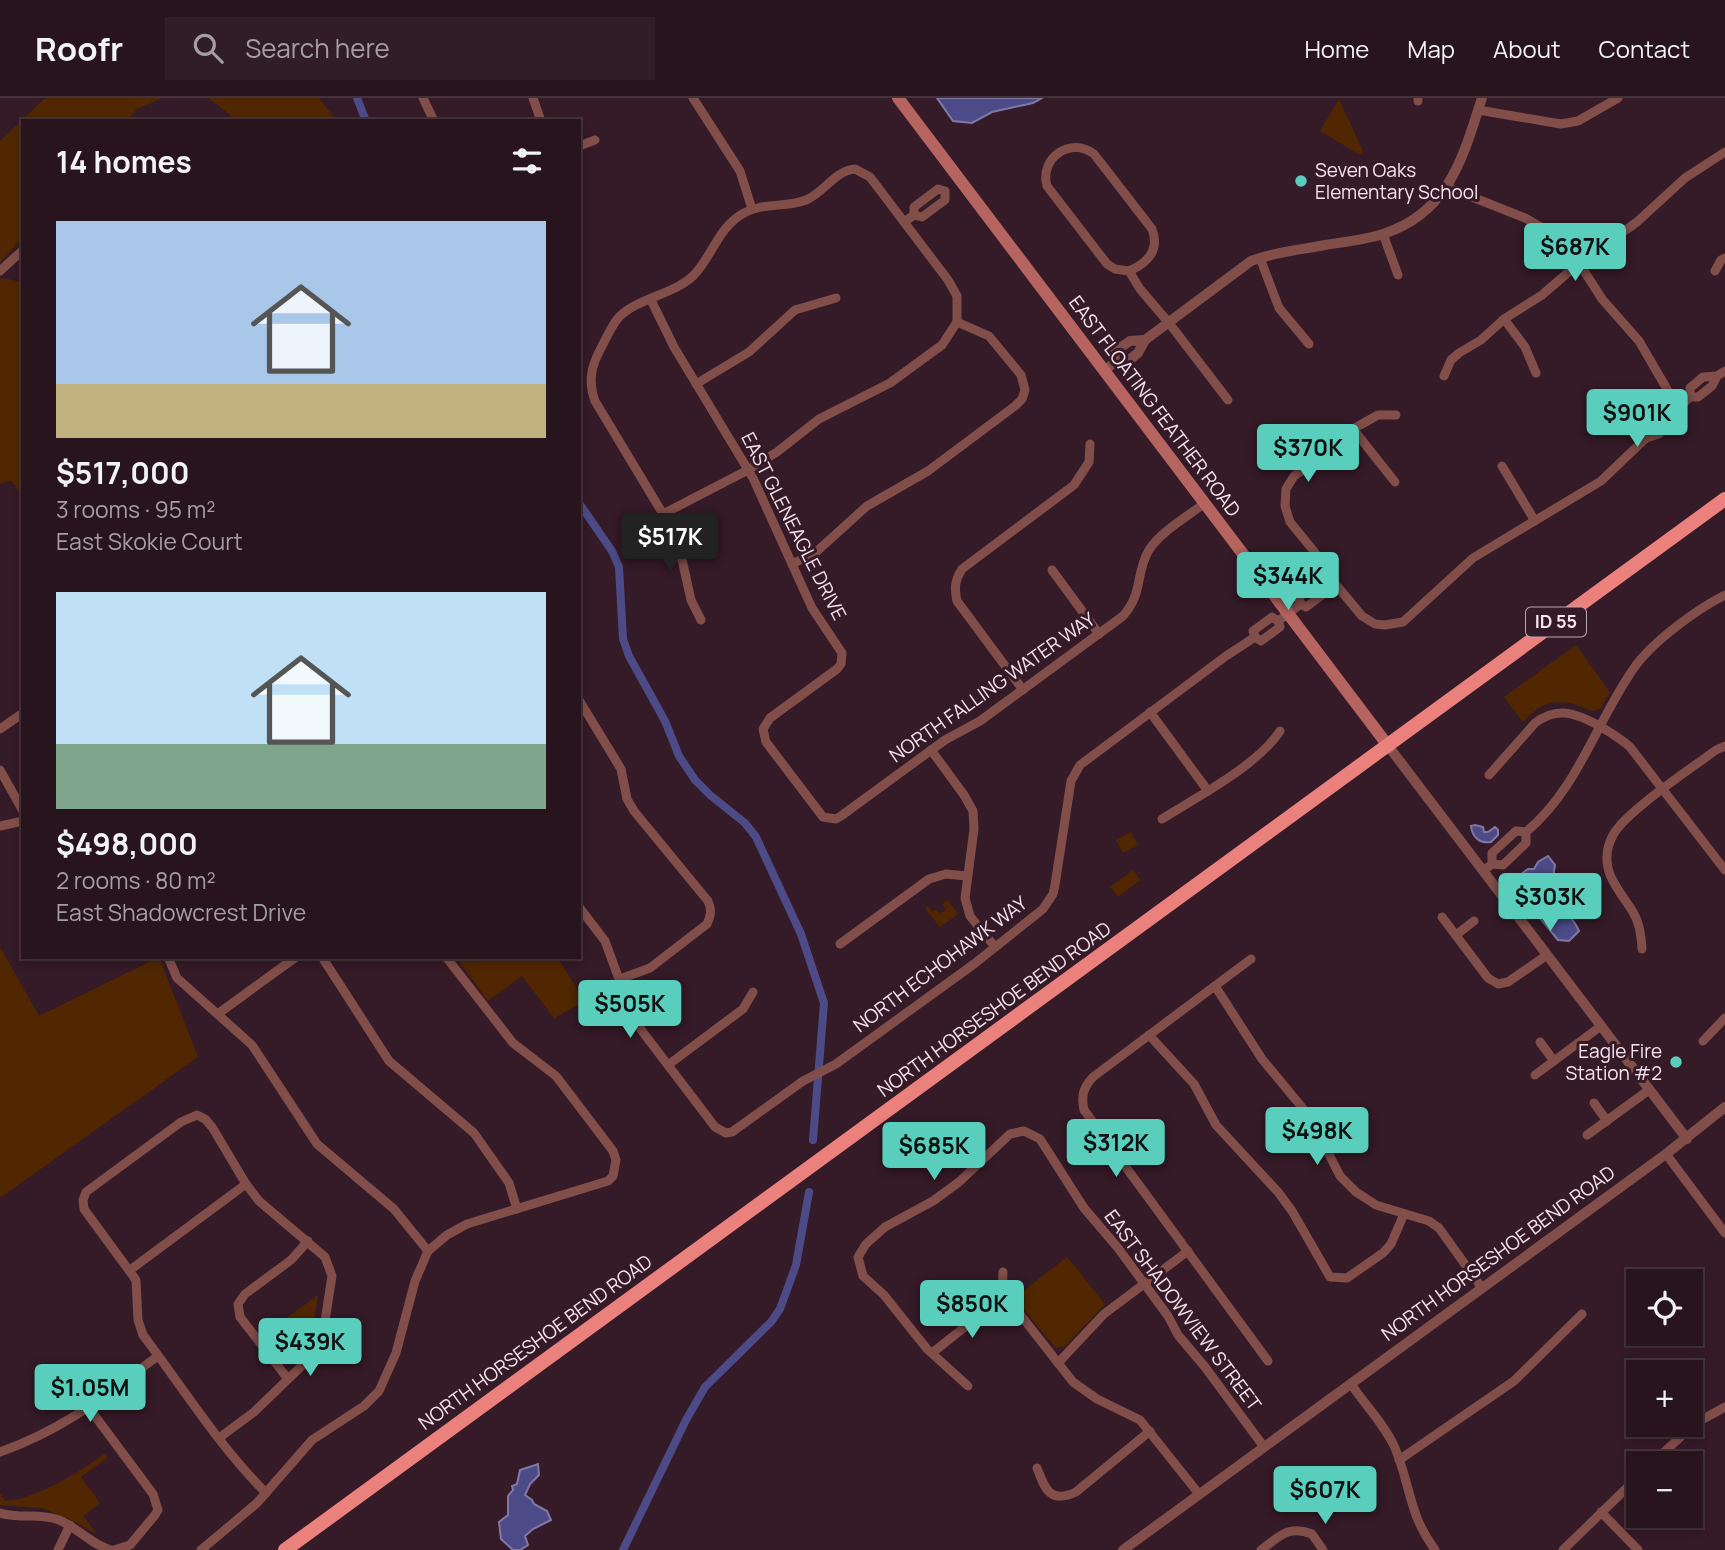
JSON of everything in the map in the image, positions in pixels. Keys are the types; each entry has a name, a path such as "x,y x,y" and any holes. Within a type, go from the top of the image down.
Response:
{"highway":[{"name":"NORTH HORSESHOE BEND ROAD","path":"285,1550 630,1296 1389,747 1399,735 1725,499"}],"main road":[{"name":"EAST FLOATING FEATHER ROAD","path":"898,98 1205,503 1283,618 1389,747"}],"street":[{"path":"423,98 433,119"},
{"path":"533,98 540,119"},
{"path":"693,98 740,171 752,209"},
{"path":"1104,371 1115,362 1123,365 1138,353 1146,340 1244,266 1260,258 1383,234 1415,218 1430,207 1447,187 1460,163 1482,98"},
{"path":"1478,110 1560,124 1578,121 1618,98"},
{"path":"581,145 595,140"},
{"path":"1085,147 1094,154 1152,229 1156,239 1155,249 1150,257 1129,271 1115,269 1107,264 1047,186 1046,168 1052,159 1065,149 1085,147"},
{"path":"1444,376 1451,360 1637,222 1685,178 1725,152"},
{"path":"663,514 748,470 777,452 819,419 890,383 942,345 957,322 958,305 953,288 862,170 847,169 808,199 795,204 769,205 742,214 725,227 694,275 619,318 594,362 590,378 595,401 663,514 678,546 691,600 701,620"},
{"path":"904,222 914,215 922,217 945,200 945,191 960,180"},
{"path":"1447,187 1516,214 1546,230 1564,244 1602,299 1639,341 1678,408"},
{"path":"1383,234 1398,275"},
{"path":"0,271 21,252"},
{"path":"1260,258 1279,308 1309,344"},
{"path":"1715,271 1725,258"},
{"path":"1129,271 1140,289 1228,400"},
{"path":"696,384 749,352 795,310 836,298"},
{"name":"EAST GLENEAGLE DRIVE","path":"651,300 674,347 748,470 815,613 839,648 842,659 837,669 771,718 763,729 766,742 810,803 818,813 830,819"},
{"path":"1504,319 1525,347 1536,373"},
{"path":"792,564 822,547 874,501 928,471 1015,406 1025,390 1021,375 989,336 957,322"},
{"path":"1396,415 1378,415 1353,429 1326,455 1294,476 1286,489 1285,506 1290,522 1362,616 1375,624 1394,625 1403,622 1473,558 1601,481 1646,438 1651,425 1663,413 1670,416 1690,397 1690,388 1703,377 1721,373"},
{"path":"1353,429 1395,482"},
{"path":"1023,690 957,601 955,584 962,569 1079,480 1089,462 1090,444"},
{"path":"1502,466 1535,521"},
{"name":"NORTH FALLING WATER WAY","path":"830,819 841,816 931,750 980,721 1123,616 1132,606 1139,591 1143,561 1150,547 1205,503"},
{"path":"1052,570 1099,634"},
{"path":"1283,618 1301,604 1298,598 1317,584 1323,587 1332,580"},
{"path":"1526,832 1516,831 1492,852 1488,867 1503,865 1526,843 1526,832 1554,806 1639,660 1695,612 1725,595"},
{"name":"NORTH ECHOHAWK WAY","path":"668,1065 715,1127 726,1133 737,1129 812,1076 836,1064 1043,909 1053,894 1075,773 1086,759 1255,637 1254,631 1272,617 1283,618"},
{"path":"1150,712 1208,791"},
{"path":"1489,775 1543,717 1553,713 1573,713 1622,739 1630,747 1725,870"},
{"path":"0,730 21,714"},
{"path":"584,719 600,732 621,769 627,799 632,807 708,901 711,916 707,924 650,968 620,979"},
{"path":"1162,819 1208,791 1268,747 1280,731"},
{"path":"1642,949 1636,915 1608,868 1608,847 1618,826 1716,750 1725,746"},
{"name":"EAST FLOATING FEATHER ROAD","path":"1389,747 1488,867 1547,955 1687,1139"},
{"path":"931,750 973,811 974,829 967,876 966,907 995,947"},
{"path":"0,769 21,807"},
{"path":"0,827 21,822"},
{"path":"840,944 929,879 946,874 967,876"},
{"path":"581,909 606,941 635,1019 668,1065 743,1009 753,992"},
{"path":"1442,916 1488,978 1498,984 1508,982 1547,955"},
{"path":"1456,935 1474,921"},
{"path":"169,959 177,978 252,1045 317,1144 394,1209 428,1251"},
{"path":"219,1013 293,959"},
{"path":"322,959 389,1061 474,1133 509,1183 517,1209"},
{"path":"201,1550 257,1503 312,1440 364,1406 379,1391 396,1353 415,1281 428,1251 447,1235 467,1224 608,1181 613,1176 616,1160 613,1151 556,1076 513,1043 448,959"},
{"path":"1251,959 1093,1077 1082,1094 1084,1110 1268,1361"},
{"path":"1215,986 1262,1059 1310,1117 1340,1176 1356,1192 1376,1205 1429,1221 1439,1228 1482,1287"},
{"path":"1703,1041 1725,1018"},
{"path":"1535,1075 1601,1026"},
{"path":"1149,1035 1194,1084 1216,1125 1278,1192 1292,1211 1325,1273 1335,1279 1347,1278 1383,1253 1391,1244 1404,1214"},
{"path":"1540,1042 1554,1061"},
{"path":"1587,1135 1649,1090"},
{"path":"1594,1103 1607,1121"},
{"name":"NORTH HORSESHOE BEND ROAD","path":"1123,1550 1667,1154 1725,1107"},
{"path":"219,1438 254,1412 313,1355 323,1334 332,1276 325,1257 259,1200 246,1184 212,1127 197,1115 181,1122 86,1192 84,1209 136,1280 140,1328 158,1356 245,1473 266,1493"},
{"name":"EAST SHADOWVIEW STREET","path":"932,1353 884,1295 863,1276 858,1257 866,1244 885,1227 933,1201 958,1182 1010,1133 1024,1131 1040,1139 1084,1208 1118,1248 1168,1316 1178,1335 1264,1447"},
{"path":"1667,1154 1725,1233"},
{"path":"130,1270 246,1184"},
{"path":"288,1379 240,1317 237,1304 245,1294 291,1260 308,1241"},
{"path":"1058,1363 1104,1314 1188,1251"},
{"path":"1002,1303 1003,1272"},
{"path":"968,1387 932,1353 990,1307 1002,1303 1015,1308 1073,1382 1097,1399 1140,1420 1199,1494"},
{"path":"1399,1460 1514,1381 1582,1314"},
{"path":"0,1452 57,1428 89,1408 158,1356"},
{"path":"1351,1384 1387,1434 1399,1460 1418,1523 1435,1550"},
{"path":"1665,1451 1696,1423 1725,1407"},
{"path":"0,1513 40,1515 70,1525 100,1546 113,1550 125,1548 134,1541 158,1510 153,1494 89,1408"},
{"path":"1037,1468 1045,1488 1050,1493 1058,1497 1067,1496 1086,1484 1150,1431"},
{"path":"1563,1550 1626,1488"},
{"path":"1601,1512 1638,1550"},
{"path":"58,1550 70,1525"},
{"path":"1261,1550 1293,1529 1312,1534 1323,1550"}],"shaded area":[{"path":"45,98 162,98 137,109 129,119 23,119"},
{"path":"209,98 319,98 335,119 235,119"},
{"path":"937,98 1042,98 1033,103 992,112 972,123 953,121"},
{"path":"1339,99 1363,151 1360,155 1320,131"},
{"path":"21,121 21,239 0,263 0,141"},
{"path":"2,278 21,282 21,493 11,481 0,483"},
{"path":"1576,645 1610,692 1600,709 1592,711 1564,702 1555,702 1539,708 1523,722 1504,697"},
{"path":"1471,826 1483,827 1484,832 1495,827 1498,835 1491,842 1480,841 1472,830"},
{"path":"1131,832 1138,845 1123,853 1116,840"},
{"path":"1548,856 1555,865 1554,895 1579,931 1569,941 1558,940 1533,910 1519,886 1521,874 1528,869 1534,869 1538,862"},
{"path":"1133,870 1140,880 1118,897 1110,887"},
{"path":"948,900 958,914 940,927 925,908 928,906 932,912 936,909 940,914 946,910 942,904"},
{"path":"0,947 39,1016 160,959 198,1057 0,1198"},
{"path":"457,959 558,959 581,995 613,978 616,985 554,1018 522,976 488,1001"},
{"path":"1067,1257 1105,1304 1065,1346 1056,1348 1014,1298"},
{"path":"318,1295 310,1332 288,1363 266,1333"},
{"path":"104,1454 108,1457 81,1477 100,1503 83,1516 97,1534 42,1508 0,1505 0,1493 5,1501 44,1490"},
{"path":"538,1464 539,1475 530,1484 525,1495 547,1511 551,1520 525,1536 528,1545 520,1550 513,1550 501,1539 499,1522 508,1515 508,1496 513,1490 512,1486 517,1484 520,1470"}],"waterway":[{"path":"357,98 365,119"},
{"path":"581,506 612,551 619,567 623,639 629,656 665,721 679,756 695,780 745,823 756,837 801,934 824,1003 813,1140"},
{"path":"623,1550 686,1420 705,1387 771,1322 780,1309 796,1265 809,1192"}],"place":[{"name":"Seven Oaks Elementary School","path":"1301,181"},
{"name":"Eagle Fire Station #2","path":"1676,1062"}]}
